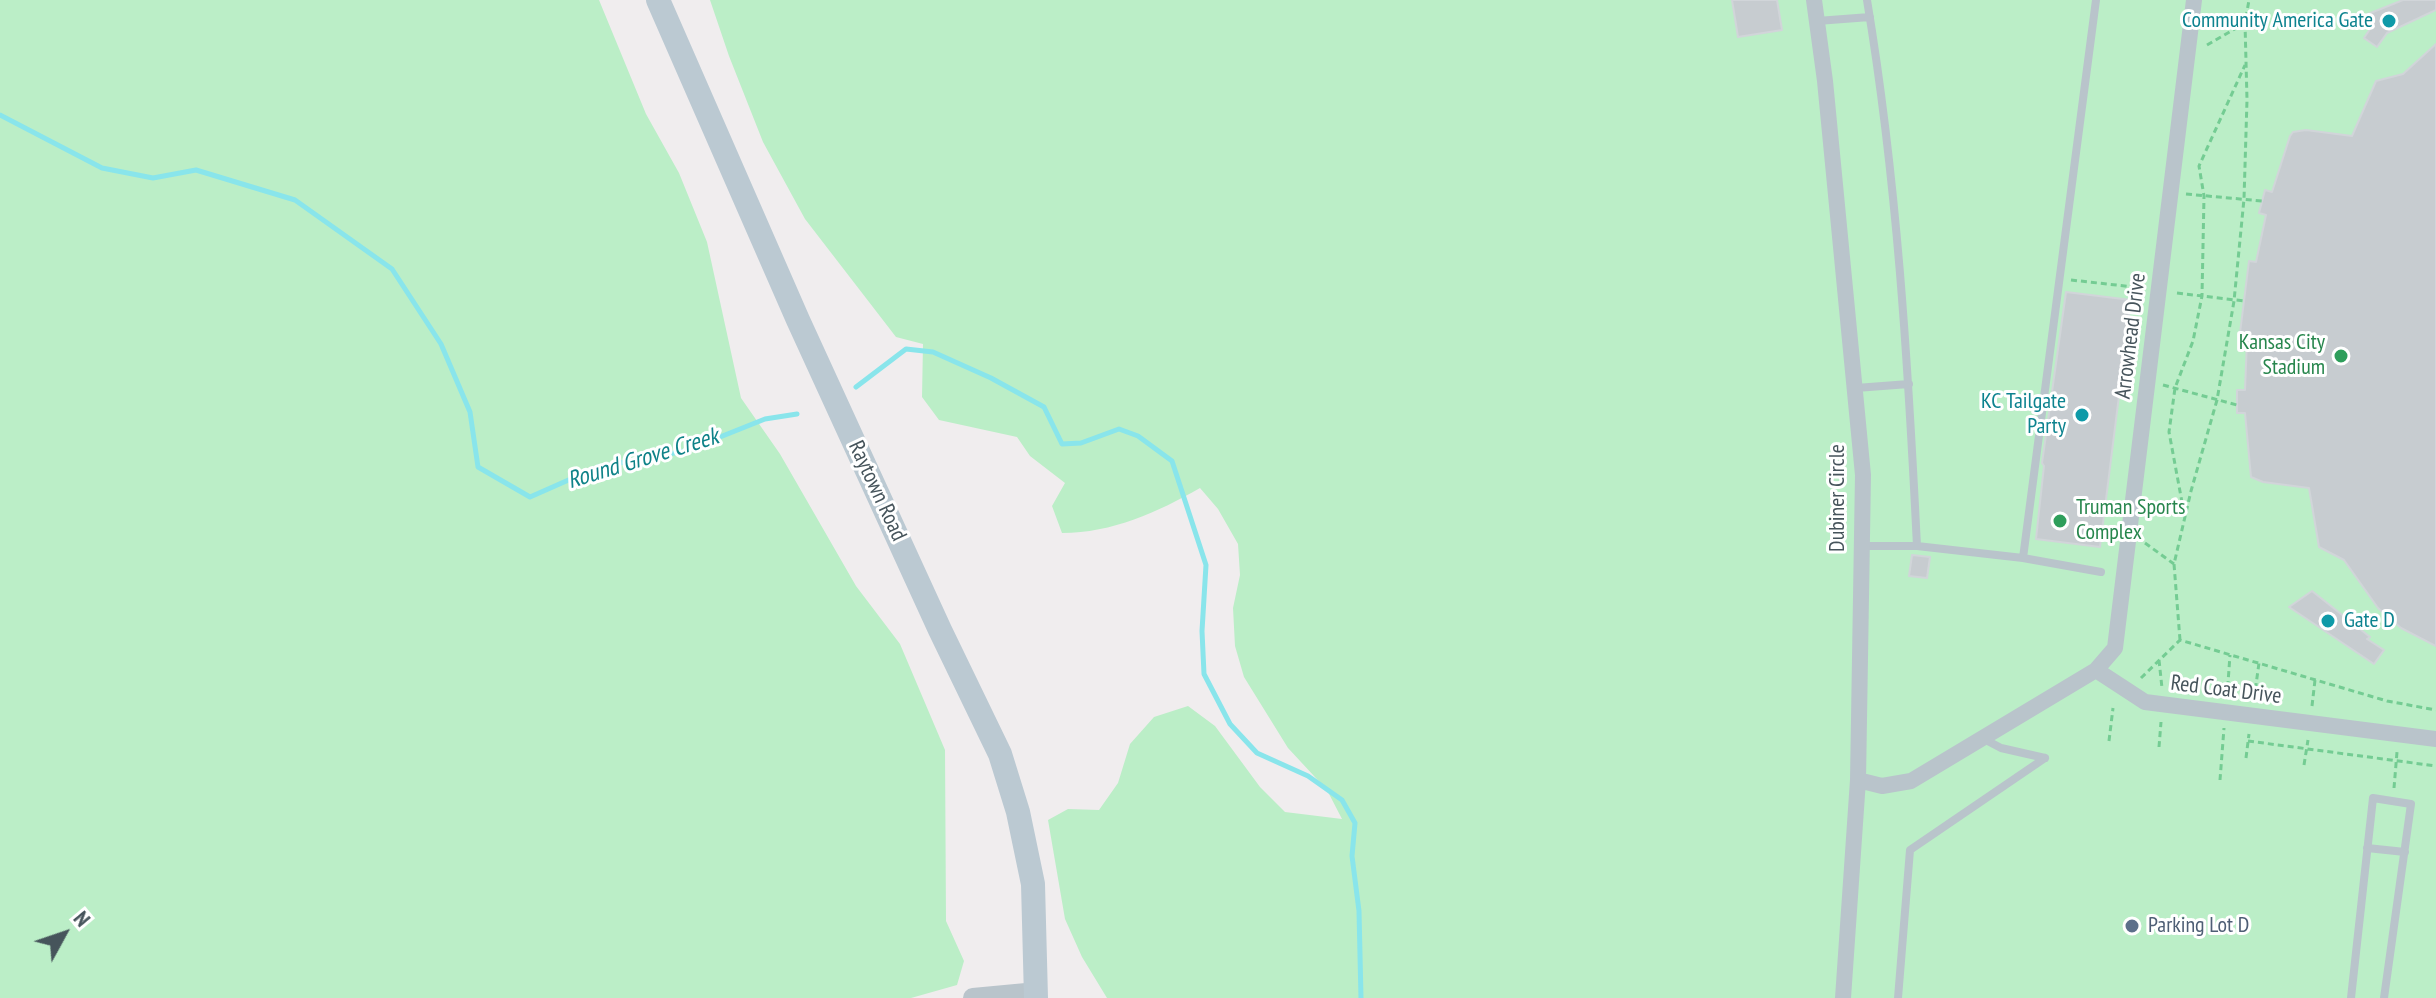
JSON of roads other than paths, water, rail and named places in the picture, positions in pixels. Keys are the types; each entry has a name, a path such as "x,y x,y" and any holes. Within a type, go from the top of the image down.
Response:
{"main road":[{"name":"Raytown Road","path":"658,0 798,320 1000,754 1018,812 1033,884 1036,995"}],"street":[{"name":"Dubiner Circle","path":"1814,0 1863,475 1858,780 1843,998"},
{"name":"Arrowhead Drive","path":"2096,670 2115,648 2194,0"},
{"path":"1858,780 1882,786 1911,781 2096,670"},
{"name":"Red Coat Drive","path":"2096,670 2145,702 2436,739"},
{"path":"973,998 1036,995"}],"lane":[{"path":"1867,0 1893,197 1909,384 1917,546"},
{"path":"2023,558 2096,0"},
{"path":"1817,21 1870,17"},
{"path":"1856,388 1909,384"},
{"path":"1861,546 1917,546 2023,558 2101,572"},
{"path":"1898,998 1910,850 2045,758 2001,748 1982,738"},
{"path":"2351,998 2373,798 2411,804 2384,998"},
{"path":"2367,848 2405,852"}],"waterway":[{"name":"Round Grove Creek","path":"0,115 102,168 153,178 196,170 295,200 392,269 441,344 470,412 478,467 530,497 598,467 685,451 765,419 797,414"},
{"name":"Round Grove Creek","path":"856,387 906,349 933,352 991,378 1044,407 1062,444 1081,443 1119,429 1138,436 1172,461 1206,565 1202,631 1204,674 1230,724 1257,753 1308,776 1342,800 1355,823 1352,856 1359,911 1361,998"}],"place":[{"name":"Community America Gate","path":"2389,21"},
{"name":"Kansas City Stadium","path":"2341,356"},
{"name":"KC Tailgate Party","path":"2082,415"},
{"name":"Truman Sports Complex","path":"2060,521"},
{"name":"Gate D","path":"2328,621"},
{"name":"Parking Lot D","path":"2132,926"}]}
